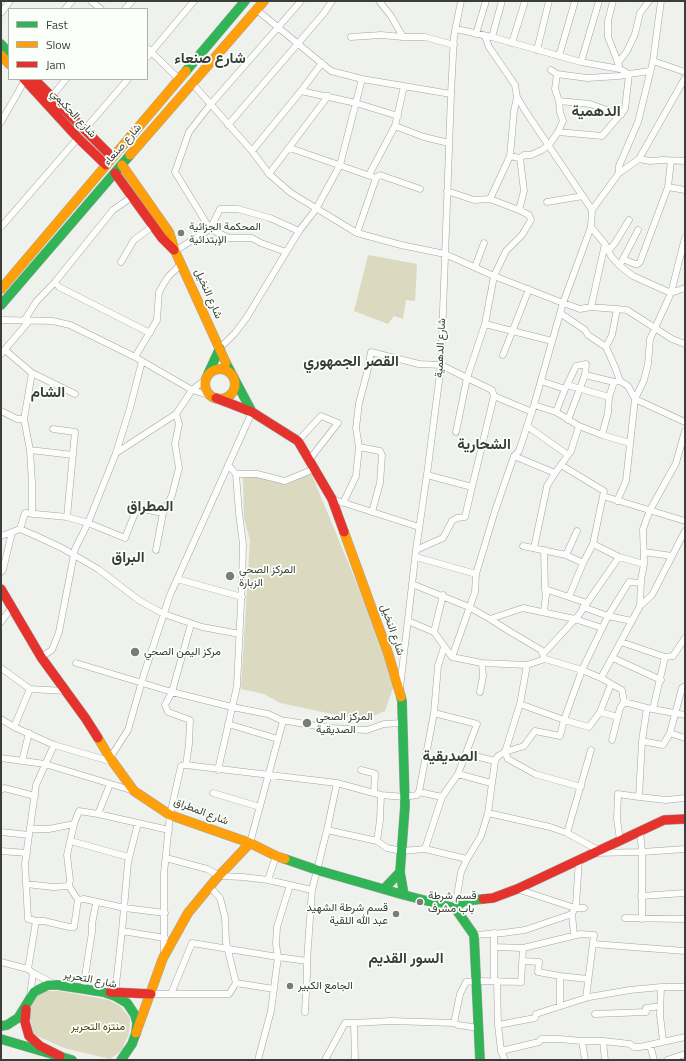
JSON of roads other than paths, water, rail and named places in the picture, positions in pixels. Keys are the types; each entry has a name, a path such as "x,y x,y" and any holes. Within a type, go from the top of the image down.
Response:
{"main road":[{"name":"شارع صنعاء","path":"1,289 245,1"},
{"name":"شارع صنعاء","path":"1,305 52,244 264,1"},
{"path":"1,55 8,63"},
{"name":"شارع الحكيمي","path":"25,80 78,138 106,165"},
{"name":"شارع الحكيمي","path":"35,80 112,157"},
{"name":"شارع النخيل","path":"122,165 169,232 175,251 233,378 252,412"},
{"name":"شارع النخيل","path":"115,173 162,238 175,251"},
{"path":"59,220 58,225 62,229 66,228"},
{"path":"46,236 51,237 53,240 52,244"},
{"path":"206,377 211,372 221,369 230,374 233,378 234,387 232,392 225,397 214,397 206,389 206,377 220,348"},
{"name":"شارع النخيل","path":"214,397 252,412 298,441 332,499 388,653 402,701 405,797 400,872 404,895"},
{"name":"شارع المطراق","path":"1,589 40,657 86,719 111,760 134,791 170,815 250,843 276,856 317,870 455,908"},
{"path":"480,1060 474,935 455,908 464,900 493,898 517,889 664,820 685,819"},
{"path":"136,1033 164,958 188,913 250,843"},
{"path":"384,889 400,872"},
{"name":"شارع التحرير","path":"1,1026 7,1025 18,1018 34,992 48,985 58,985 115,994 131,1008 137,1023 136,1033 132,1044 124,1058"},
{"path":"115,994 151,994"},
{"path":"29,998 25,1014 25,1022 29,1036 40,1046 60,1056"},
{"path":"1,1039 71,1060"}],"street":[{"path":"1,13 10,1"},
{"path":"91,1 100,8"},
{"path":"179,79 149,50 194,1"},
{"path":"286,252 252,238 229,238 210,229 175,172 189,132 210,105 301,1"},
{"path":"228,125 324,13 332,1"},
{"name":"شارع الدهمية","path":"400,693 416,550 441,365 451,94 454,45 461,1"},
{"path":"476,34 486,1"},
{"path":"492,37 502,1"},
{"path":"512,43 525,1"},
{"path":"537,50 549,1"},
{"path":"559,56 575,1"},
{"path":"581,62 599,1"},
{"path":"613,1 608,21 608,37 619,66 629,74"},
{"path":"619,66 635,34 640,13 649,1"},
{"path":"618,173 619,166 638,122 650,71 654,61 662,1"},
{"path":"383,3 403,37"},
{"path":"257,10 331,71 451,94"},
{"path":"456,29 492,37 581,62 619,66"},
{"path":"351,37 381,35 424,37 454,45"},
{"path":"485,36 489,47 515,85 517,96 514,111 510,156 490,199"},
{"path":"654,61 685,72"},
{"path":"252,150 322,63"},
{"path":"551,70 557,74 587,78 619,76 650,71"},
{"path":"510,156 520,158 524,155 531,155 542,150 558,132 563,121 555,89 557,74"},
{"path":"558,132 602,136 625,109 629,74"},
{"path":"220,348 235,333 247,317 299,231 316,209 340,165 362,78"},
{"path":"452,657 475,592 476,574 494,511 514,456 519,451 532,412 562,303 591,227 592,210 618,173 639,159 685,78"},
{"path":"1,122 23,80"},
{"path":"52,96 65,80"},
{"path":"85,129 127,80"},
{"path":"192,83 210,105 252,150 270,174 291,193 357,233 401,245 445,254 494,276 562,303 580,308 591,306 627,310 672,339 685,344"},
{"path":"369,175 395,126 404,86"},
{"path":"301,90 356,103 398,116"},
{"path":"270,174 328,96"},
{"path":"517,96 592,210"},
{"path":"559,101 590,104 621,115"},
{"path":"395,126 424,137 449,143"},
{"path":"1,227 78,138"},
{"path":"290,148 376,178"},
{"path":"519,210 524,191 520,158"},
{"path":"639,159 650,161 685,161"},
{"path":"623,259 635,264 640,262 668,187 671,161"},
{"path":"357,233 376,178 380,175 420,189"},
{"path":"668,187 685,190"},
{"path":"447,191 474,200 490,199 529,215 531,220 522,235 506,251 494,276 485,324 467,378 456,432"},
{"path":"547,202 583,196"},
{"path":"75,394 32,373 3,352 27,321 36,302 55,282 113,210 132,198"},
{"path":"175,251 210,229 220,209 238,209 270,218 299,231"},
{"path":"608,251 615,243 629,220"},
{"path":"121,262 134,240 153,226"},
{"path":"591,227 620,266 643,281 671,293 685,288"},
{"path":"620,266 638,230"},
{"path":"617,501 626,481 634,399 644,380 648,364 650,339 671,293 685,238"},
{"path":"475,267 484,243"},
{"path":"591,306 605,244"},
{"path":"134,357 157,320 160,292 163,285 168,277 182,264"},
{"path":"55,282 59,287 150,333"},
{"path":"503,355 529,289"},
{"path":"606,347 612,335 617,309"},
{"path":"560,313 606,347 615,367 617,382 609,397 608,414 602,435"},
{"path":"1,320 53,321 70,325 142,361 192,390 214,397"},
{"path":"485,324 552,341"},
{"path":"343,503 356,476 359,447 356,428 358,402 372,352 419,364 441,365 492,390 494,396 465,516 456,518 452,521 443,538 416,550"},
{"path":"40,657 52,650 59,632 75,549 88,523 116,453 130,408 142,361"},
{"path":"556,412 576,366 586,364 585,375 568,420"},
{"path":"32,373 24,419 30,450 32,514"},
{"path":"585,375 628,386 634,399 685,422"},
{"path":"116,453 176,414 192,390 206,377"},
{"path":"541,381 609,397"},
{"path":"494,396 532,412"},
{"path":"534,404 556,412 580,426 602,435 630,443"},
{"path":"1,410 17,419 24,419"},
{"path":"1,719 14,727 54,745 111,760 128,730 141,684 164,614 178,579 252,412"},
{"path":"156,550 163,513 172,495 179,468 175,448 179,424 176,414"},
{"path":"236,474 257,474 285,481 312,464 338,423 321,416 298,441"},
{"path":"527,426 568,455"},
{"path":"534,548 548,486 555,473 571,451 580,426"},
{"path":"53,430 75,432 66,517"},
{"path":"640,606 644,564 643,529 650,510 682,450 685,431"},
{"path":"359,447 380,451 382,455 380,483 372,512"},
{"path":"30,450 73,455"},
{"path":"514,456 555,473"},
{"path":"218,770 237,686 242,597 243,544 236,474 228,465"},
{"path":"561,465 604,491 593,544 569,596"},
{"path":"427,475 472,487"},
{"path":"603,496 685,521"},
{"path":"332,499 419,527"},
{"path":"20,529 25,513 66,517 88,523 125,538 135,513 143,509 163,513"},
{"path":"1,536 20,529 74,555 98,569 140,601 164,614 202,627 240,634"},
{"path":"566,555 577,531"},
{"path":"601,678 640,606 652,595 685,531"},
{"path":"1,572 3,570 12,532"},
{"path":"593,544 619,557 644,564"},
{"path":"523,546 566,555 583,563"},
{"path":"544,550 544,589 546,595 544,612"},
{"path":"644,552 672,556"},
{"path":"416,557 476,574"},
{"path":"408,621 434,632 452,657 482,663 527,664 544,656 575,619 619,557"},
{"path":"178,579 242,597"},
{"path":"455,908 461,872 481,836 488,812 495,761 498,756 505,752 524,746 535,731 560,736 564,720 582,670 608,616 629,582 641,583"},
{"path":"412,584 443,595 469,607 541,650 544,656 601,678 622,690 624,702 620,708 612,740"},
{"path":"544,589 569,596 608,616 632,621"},
{"path":"434,632 443,595"},
{"path":"1,622 12,608"},
{"path":"490,619 523,608 575,619 602,628"},
{"path":"186,765 190,738 190,720 168,712 165,705 172,692 191,624"},
{"path":"621,642 665,656 673,656 685,638"},
{"path":"164,958 164,873 170,815 181,766 186,765 337,783 381,795 405,797 417,795 419,792 434,713 438,666 444,647"},
{"path":"639,797 642,741 650,708 661,680 665,656"},
{"path":"613,658 661,680"},
{"path":"76,663 141,684 232,707 268,714 283,721 330,728 367,730 384,724 403,723"},
{"path":"480,692 483,676 482,663"},
{"path":"527,664 520,704 505,752 508,759 535,774 582,787"},
{"path":"1,669 30,689 65,691"},
{"path":"520,704 564,720 589,727 600,712 611,684"},
{"path":"642,741 663,745 670,733 682,688 685,686"},
{"path":"14,727 30,689"},
{"path":"624,702 685,715"},
{"path":"600,712 618,717"},
{"path":"425,849 442,797 458,774 467,754 477,724 434,713"},
{"path":"250,843 283,721"},
{"path":"228,724 278,739"},
{"path":"22,761 28,733"},
{"path":"670,733 685,738"},
{"path":"54,745 36,785 25,864 28,919 36,921 44,920 69,928 74,927 78,900 69,886 70,880 67,855 74,824 79,811 169,830"},
{"path":"568,832 582,787 591,750"},
{"path":"467,754 495,761"},
{"path":"1,758 45,764 134,791"},
{"path":"361,770 373,772 375,774 374,793"},
{"path":"458,774 491,783"},
{"path":"305,1012 307,974 306,961 312,890 337,783"},
{"path":"98,814 110,784"},
{"path":"1,790 4,788 35,796"},
{"path":"419,792 442,797"},
{"path":"213,794 260,806"},
{"path":"620,840 617,819 618,794 666,800 685,798"},
{"path":"377,841 381,795"},
{"path":"488,812 568,832 595,852 642,852 685,849"},
{"path":"115,994 125,908 128,857 138,823"},
{"path":"1,832 29,832 74,824"},
{"path":"327,830 377,841 387,848 402,852 425,849 467,859"},
{"path":"640,831 642,852 642,919"},
{"path":"71,841 128,857"},
{"path":"1,851 27,853"},
{"path":"268,880 276,856"},
{"path":"166,858 208,869 220,876 268,880 312,890"},
{"path":"574,936 572,914 576,905 580,859"},
{"path":"26,884 53,887 69,886"},
{"path":"258,1060 271,1011 278,957 276,944 277,927 290,885"},
{"path":"151,994 229,994 236,983 226,942 225,917 220,898 210,888"},
{"path":"517,889 575,908 584,908"},
{"path":"641,896 685,893"},
{"path":"78,900 84,899 125,908 165,914"},
{"path":"83,989 96,902"},
{"path":"474,935 525,930 572,914"},
{"path":"625,918 685,920"},
{"path":"29,998 36,921"},
{"path":"122,931 165,938"},
{"path":"494,934 498,1025 501,1051 505,1060"},
{"path":"494,947 523,948 581,934 594,936 586,998"},
{"path":"171,994 192,943 306,961"},
{"path":"593,944 685,951"},
{"path":"454,1023 463,987 466,982 520,982 523,948"},
{"path":"522,961 539,962 538,972 588,979"},
{"path":"1,962 31,971 58,985"},
{"path":"560,976 560,1006"},
{"path":"236,983 274,989"},
{"path":"498,1025 535,1018 536,1014 586,998 630,990 661,987 685,987"},
{"path":"661,987 660,1015 663,1041"},
{"path":"595,1014 646,1012 646,1008 660,1006"},
{"path":"325,1060 345,1023 391,1021 454,1023 479,1028"},
{"path":"354,1023 355,1060"},
{"path":"501,1051 539,1042 542,1039 603,1041 630,1044 634,1047 685,1037"},
{"path":"582,1041 585,1060"},
{"path":"603,1041 605,1060"},
{"path":"650,1044 654,1060"},
{"path":"667,1060 685,1054"}],"place":[{"name":"المحكمة الجزائية الإبتدائية","path":"181,233"},
{"name":"المركز الصحي الزبارة","path":"230,576"},
{"name":"مركز اليمن الصحي","path":"135,652"},
{"name":"المركز الصحي الصديقية","path":"307,723"},
{"name":"قسم شرطة باب مشرف","path":"420,902"},
{"name":"قسم شرطة الشهيد عبد الله اللقية","path":"396,914"},
{"name":"الجامع الكبير","path":"290,986"}],"district":[{"name":"شارع صنعاء","path":"210,59"},
{"name":"الدهمية","path":"596,112"},
{"name":"القصر الجمهوري","path":"351,362"},
{"name":"الشام","path":"48,393"},
{"name":"الشحارية","path":"484,445"},
{"name":"المطراق","path":"150,507"},
{"name":"البراق","path":"128,558"},
{"name":"الصديقية","path":"450,757"},
{"name":"السور القديم","path":"406,959"}],"park label":[{"name":"منتزه التحرير","path":"98,1027"}]}
